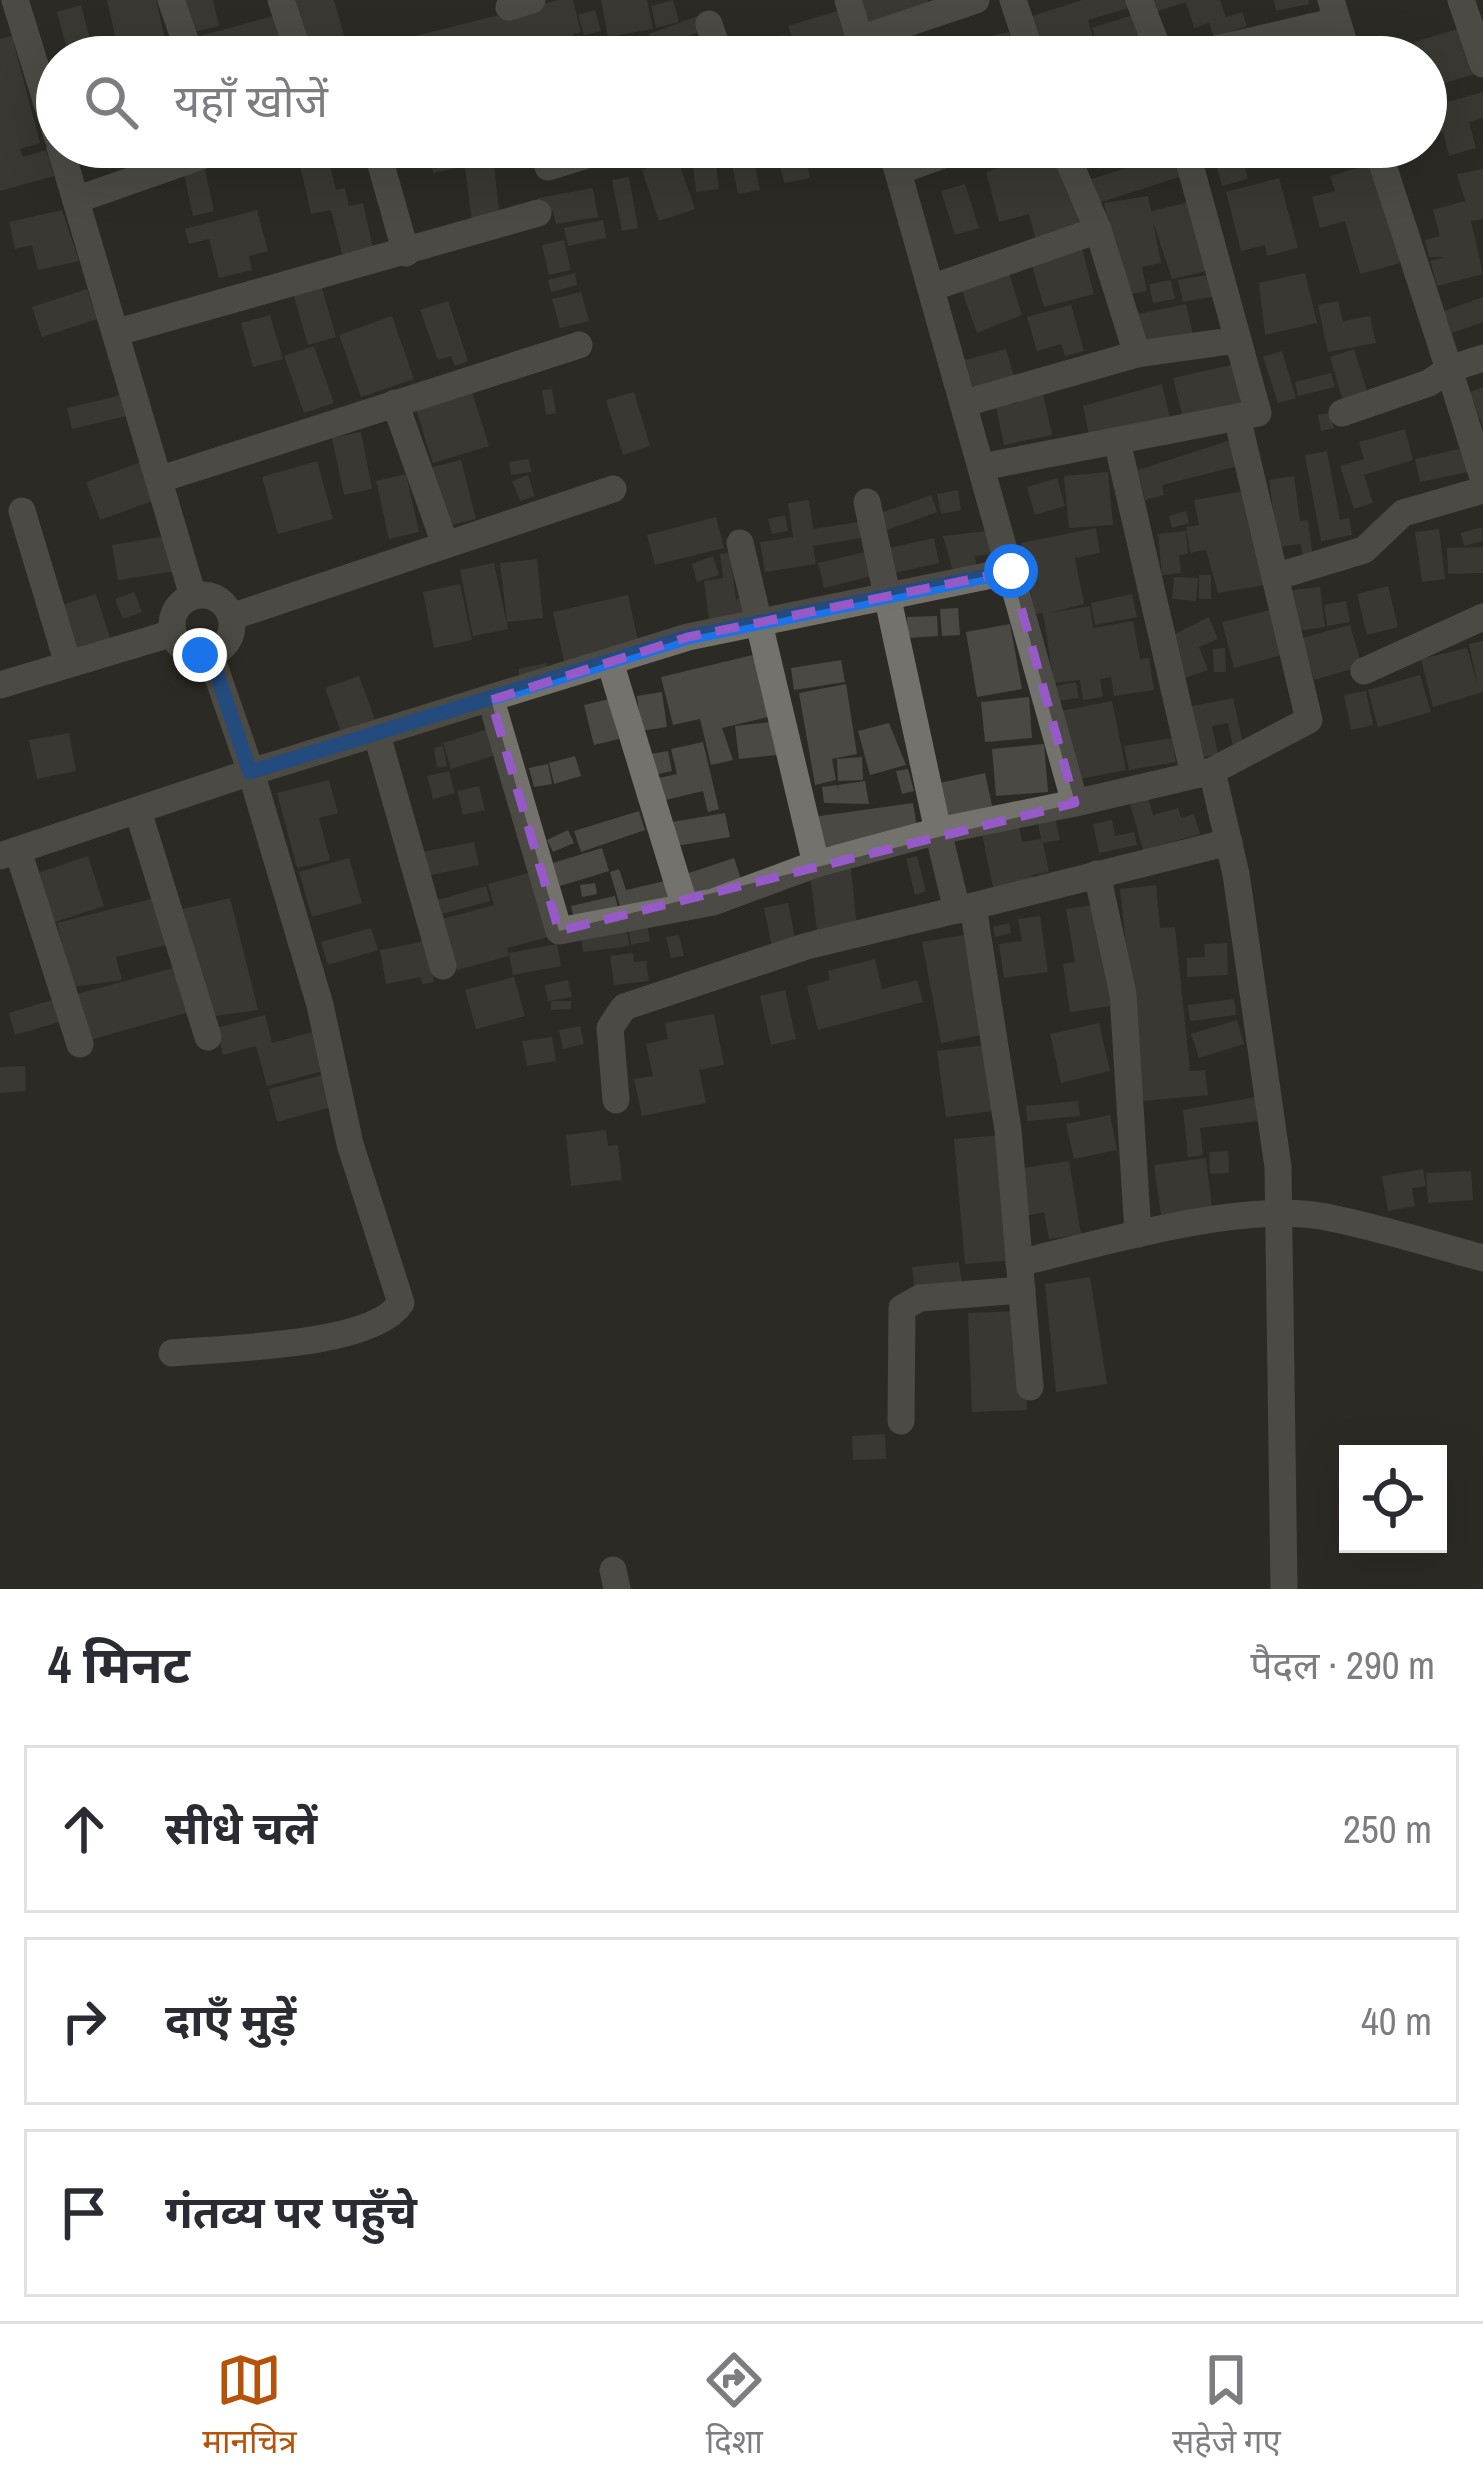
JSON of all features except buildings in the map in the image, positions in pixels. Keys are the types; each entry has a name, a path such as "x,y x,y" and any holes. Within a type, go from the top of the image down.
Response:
{"street":[{"path":"0,4 13,0 36,71"},
{"path":"171,0 184,36"},
{"path":"281,0 293,36"},
{"path":"848,0 858,36"},
{"path":"890,36 976,0"},
{"path":"1012,0 1025,36"},
{"path":"1139,0 1153,36"},
{"path":"1461,0 1483,64"},
{"path":"1250,36 1334,10"},
{"path":"709,24 713,36"},
{"path":"66,168 194,596"},
{"path":"76,200 165,168"},
{"path":"382,168 406,253"},
{"path":"897,168 934,287 1075,803"},
{"path":"1072,168 1098,230 1137,354"},
{"path":"982,467 1258,413 1191,168"},
{"path":"1384,168 1483,478"},
{"path":"118,332 538,213"},
{"path":"934,287 1098,230"},
{"path":"965,403 1137,354 1237,340"},
{"path":"161,479 579,345"},
{"path":"1342,413 1429,383 1483,358"},
{"path":"395,403 445,544"},
{"path":"491,700 560,931 685,908 816,864 938,831 1203,773 1309,720 1237,417"},
{"path":"1117,441 1203,773 1229,842 1278,1167 1285,1589"},
{"path":"231,617 613,489"},
{"path":"1275,577 1364,550 1403,513 1483,490"},
{"path":"867,502 938,831 965,908 1008,1130 1030,1388"},
{"path":"22,512 68,664"},
{"path":"740,543 816,864"},
{"path":"80,1044 9,853 250,772 610,662 757,622 1011,571"},
{"path":"194,596 220,601 231,617 225,644 210,654 191,653 172,633 178,606 194,596"},
{"path":"1364,671 1483,617"},
{"path":"0,685 172,633"},
{"path":"172,1353 319,1338 376,1322 400,1303 350,1144 320,1005 210,654"},
{"path":"610,662 685,908"},
{"path":"377,735 443,966"},
{"path":"138,811 208,1037"},
{"path":"616,1100 610,1028 624,1007 807,946 1229,842"},
{"path":"1096,874 1123,994 1138,1234"},
{"path":"901,1421 902,1308 920,1298 1021,1277 1138,1234 1279,1213 1319,1216 1483,1258"}],"highlighted area":[{"path":"1011,571 1075,803 559,931 491,700 688,637"}],"route":[{"path":"200,655 210,654 250,772 688,637 1011,571"}]}
